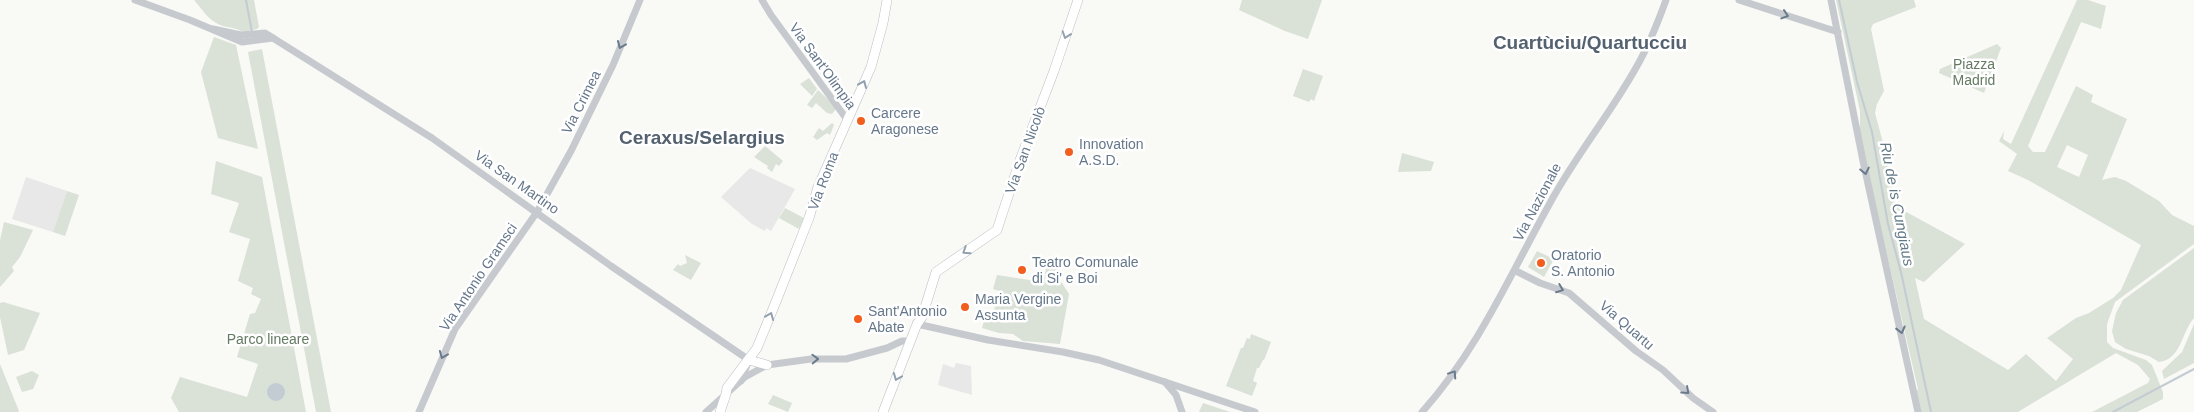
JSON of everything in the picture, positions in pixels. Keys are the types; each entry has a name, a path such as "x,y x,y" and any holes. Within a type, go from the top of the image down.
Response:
{"main road":[{"name":"Via Roma","path":"720,412 727,388 757,348 810,216 818,187 848,121 876,51 887,0"},
{"name":"Via San Nicolò","path":"917,324 922,317 936,272 997,230 1020,160 1053,74 1078,0"},
{"path":"882,412 917,324"},
{"path":"749,360 767,365"}],"street":[{"name":"Via San Martino","path":"135,0 213,29 232,39 263,35 274,38 432,138 612,266 749,360"},
{"name":"Via Crimea","path":"537,212 613,65 640,0"},
{"name":"Via Sant'Olimpia","path":"762,0 774,20 848,121"},
{"name":"Via Nazionale","path":"1422,412 1453,376 1516,271 1549,204 1573,163 1638,64 1666,0"},
{"path":"1739,0 1838,32"},
{"path":"1831,0 1863,161 1918,412"},
{"name":"Via Antonio Gramsci","path":"419,412 455,329 537,212"},
{"name":"Via Quartu","path":"1516,271 1540,283 1569,293 1636,351 1663,370 1693,398 1713,412"},
{"path":"917,324 988,340 1099,360 1255,412"},
{"path":"706,412 741,381 767,365 811,359 846,359 887,348 902,341 911,341"},
{"path":"741,381 749,360"},
{"path":"1166,382 1176,395 1182,412"}],"shaded area":[{"path":"750,168 795,189 771,231 766,228 765,231 752,224 721,197"},
{"path":"26,177 67,191 53,232 12,219"},
{"path":"956,363 971,366 972,395 938,385 943,364 954,368"},
{"path":"276,383 282,386 285,392 282,398 276,401 270,398 267,392 270,386"}],"green space":[{"path":"194,0 254,0 259,27 243,32 220,25 209,17"},
{"path":"1242,0 1322,0 1308,39 1285,31 1239,10"},
{"path":"1836,0 1914,0 1916,7 1873,24 1871,29 1884,91 1877,104 1875,113 1886,154 1895,204 1965,244 1924,282 1915,278 1924,319 2008,370 2026,354 2056,381 2073,359 2047,338 2076,318 2089,313 2113,298 2121,290 2141,245 2028,180 2008,171 2017,154 1999,141 2004,131 2003,139 2011,144 2077,0 2088,0 2106,6 2101,29 2081,22 2028,146 2033,152 2045,152 2076,86 2093,95 2091,102 2127,119 2102,180 2115,177 2126,181 2159,201 2172,215 2194,226 2194,244 2115,302 2107,324 2107,342 2113,348 2146,360 2152,365 2163,392 2163,399 2137,412 2092,412 2148,383 2150,379 2138,365 2116,353 2018,412 1920,412 1916,392 1918,389 1866,164 1860,130 1860,111","holes":["2067,145 2088,155 2079,177 2057,167"]},
{"path":"214,37 236,45 258,149 218,138 201,72"},
{"name":"Piazza Madrid","path":"1997,44 2001,48 1984,93 1939,73 1940,69"},
{"path":"262,49 331,412 316,412 248,52"},
{"path":"1303,69 1323,76 1314,101 1311,99 1309,102 1293,96"},
{"path":"809,78 817,89 812,96 800,84"},
{"path":"818,90 837,108 832,114 827,113 816,103 812,108 807,105"},
{"path":"832,123 834,125 830,135 827,133 817,140 813,137 819,128 823,131"},
{"path":"765,146 783,161 779,166 776,164 772,172 767,168 768,166 754,157"},
{"path":"1402,153 1434,162 1431,171 1398,172"},
{"name":"Parco lineare","path":"216,161 262,177 306,412 179,412 171,398 180,377 247,397 258,364 237,357 250,314 255,313 261,299 251,294 253,288 238,281 250,239 229,232 239,203 211,194"},
{"path":"67,191 79,195 65,236 53,232"},
{"path":"785,208 804,218 799,229 779,218"},
{"path":"4,222 33,230 20,257 12,267 14,271 0,287 0,240"},
{"path":"2194,248 2194,318 2177,351 2166,360 2159,362 2149,356 2126,349 2115,342 2112,331 2116,313 2123,300"},
{"name":"Oratorio S. Antonio","path":"1537,251 1554,259 1544,277 1528,267"},
{"path":"685,255 701,263 691,280 673,270 678,264 680,266 687,263"},
{"path":"1047,265 1059,267 1056,280 1062,283 1069,294 1060,344 1023,341 1013,334 999,333 982,328 986,313 993,314 999,291 993,289 997,275 1043,282"},
{"path":"3,302 40,313 24,350 8,355 0,317 0,303"},
{"path":"2194,324 2194,363 2164,379 2162,371 2182,352"},
{"path":"1251,334 1271,342 1264,360 1259,368 1257,368 1253,381 1257,383 1252,396 1226,386 1241,348 1243,348 1247,338 1250,339"},
{"path":"0,364 19,411 18,412 0,412"},
{"path":"32,371 39,375 33,389 22,392 16,377"},
{"path":"773,395 792,403 788,412 768,404"},
{"path":"1203,403 1230,412 1199,412"}],"waterway":[{"path":"246,0 252,32"},
{"name":"Riu de is Cungiaus","path":"1839,0 1857,82 1872,132 1888,224 1901,272 1931,412"},
{"path":"2113,412 2194,369"}],"place":[{"name":"Carcere Aragonese","path":"861,121"},
{"name":"Innovation A.S.D.","path":"1069,152"},
{"name":"Oratorio S. Antonio","path":"1541,263"},
{"name":"Teatro Comunale di Si' e Boi","path":"1022,270"},
{"name":"Maria Vergine Assunta","path":"965,307"},
{"name":"Sant'Antonio Abate","path":"858,319"}],"district":[{"name":"Cuartùciu/Quartucciu","path":"1590,42"},
{"name":"Ceraxus/Selargius","path":"702,137"}]}
